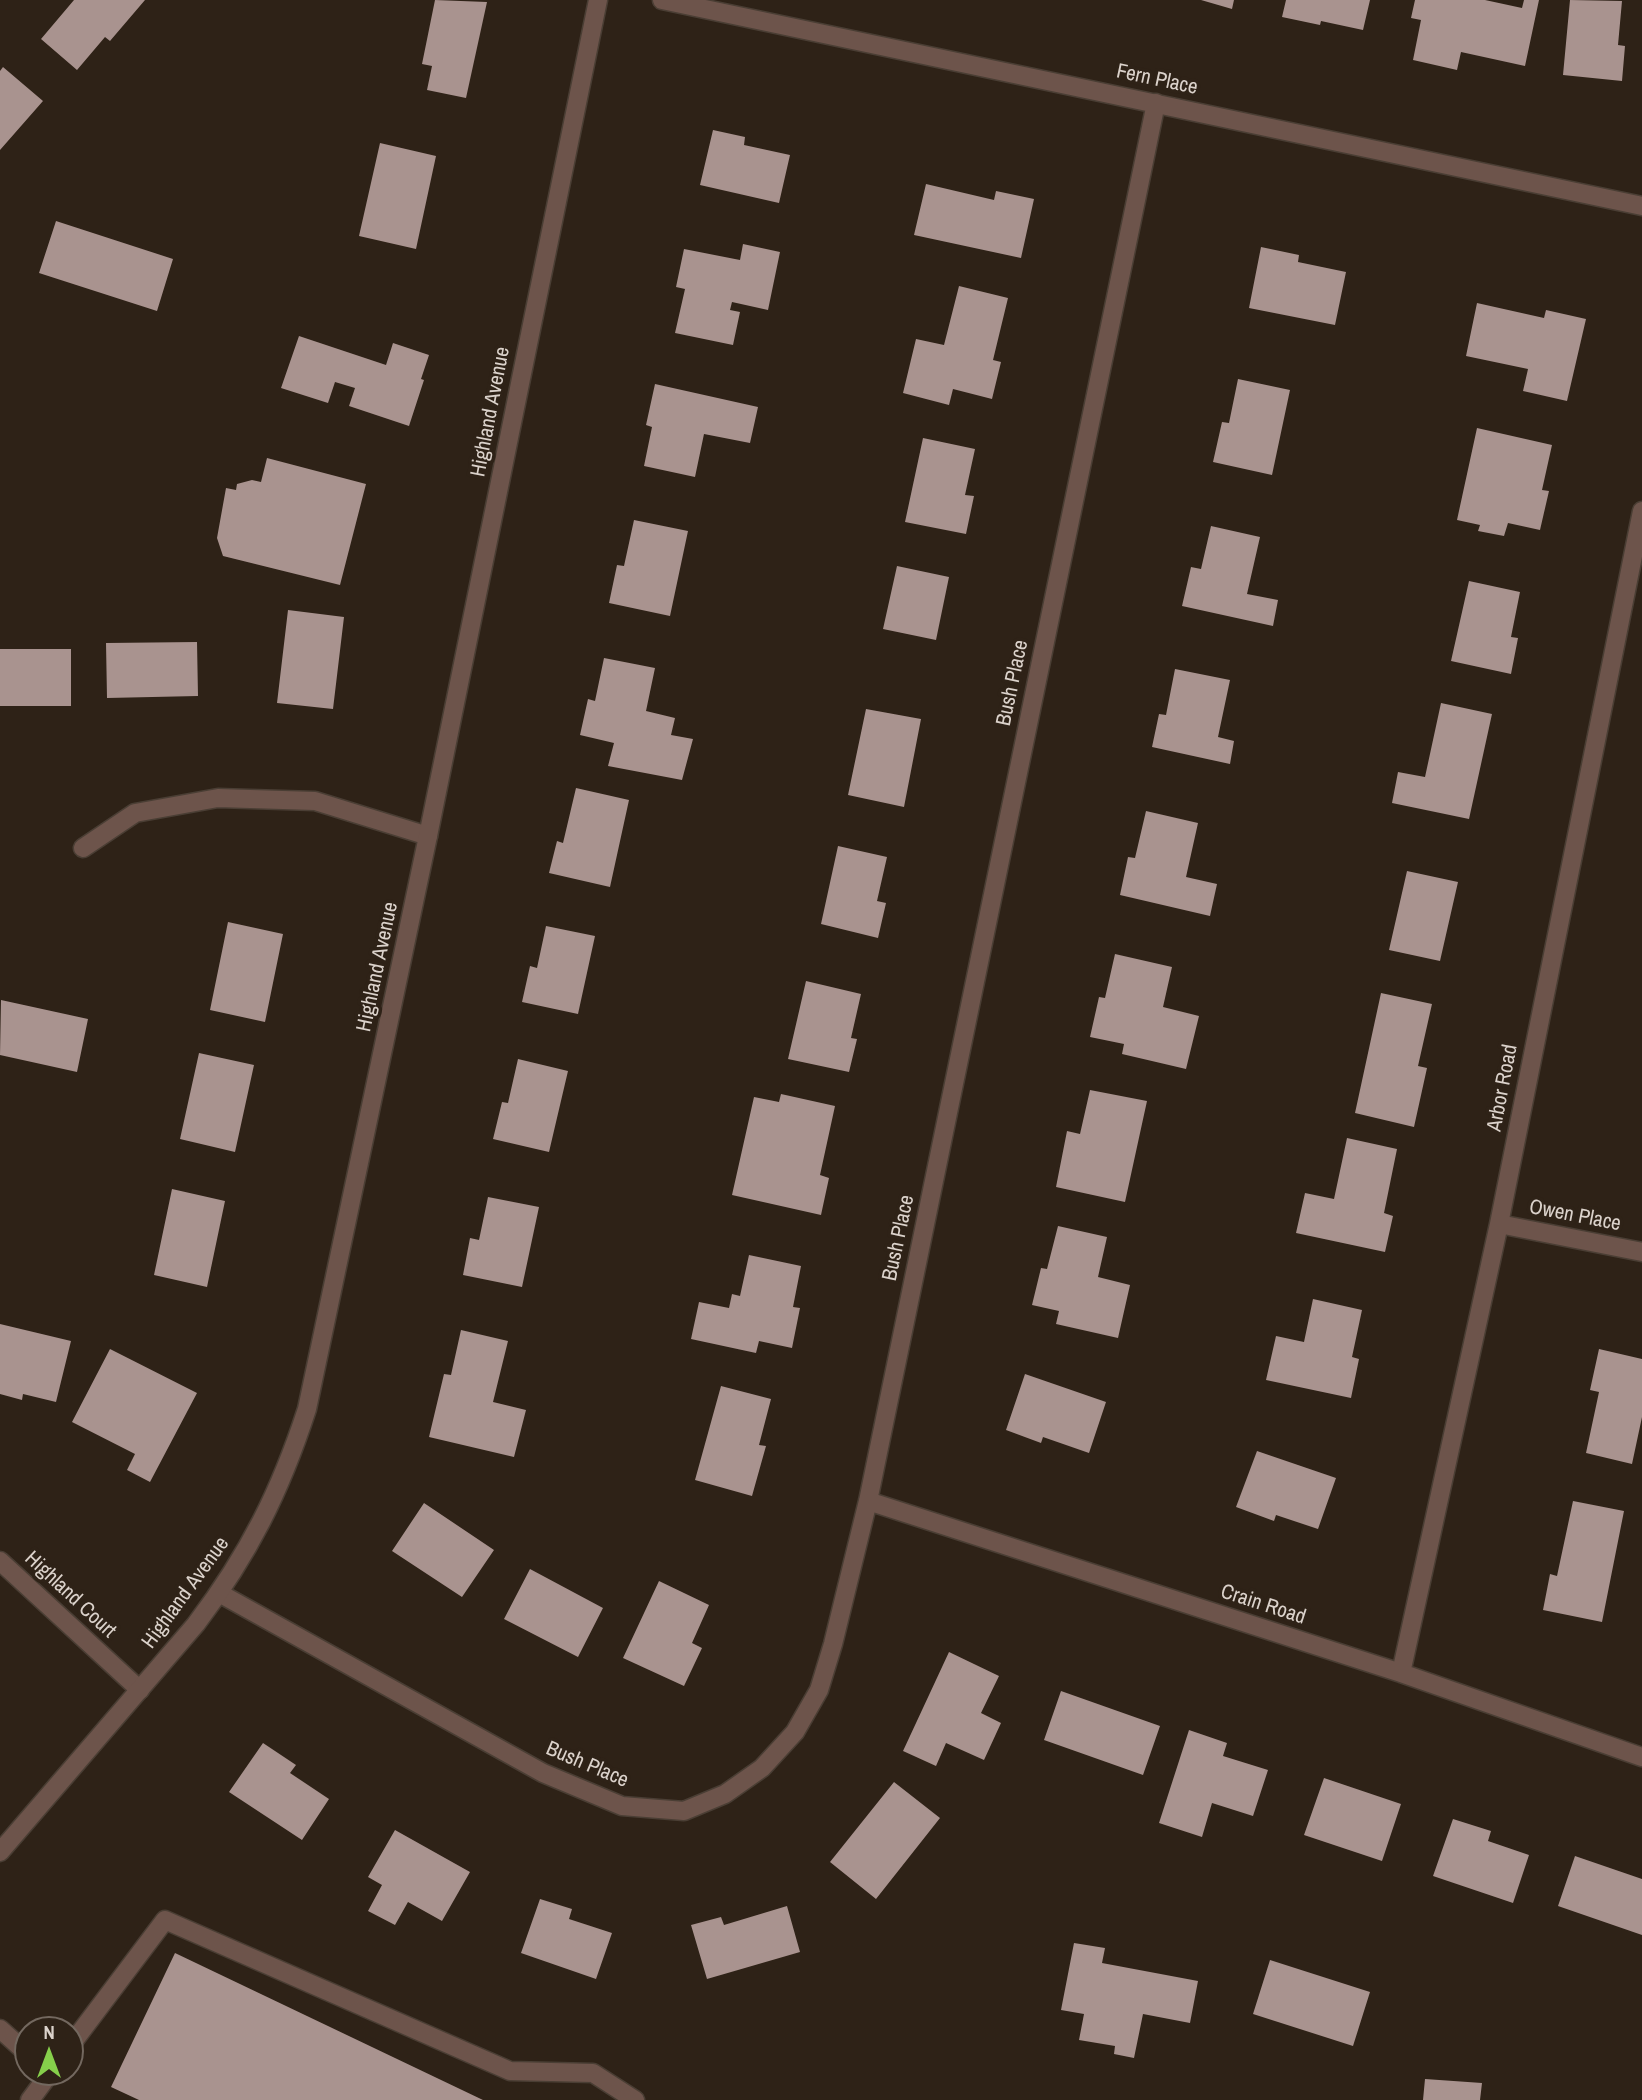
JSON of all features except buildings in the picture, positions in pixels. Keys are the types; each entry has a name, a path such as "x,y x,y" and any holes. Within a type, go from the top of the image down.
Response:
{"street":[{"name":"Highland Avenue","path":"0,1852 140,1690 219,1593 262,1523 294,1449 307,1409 428,836 598,0"},
{"name":"Fern Place","path":"662,0 1642,206"},
{"name":"Bush Place","path":"219,1593 543,1773 622,1807 684,1811 725,1794 762,1768 795,1732 823,1679 868,1500 1156,103"},
{"name":"Arbor Road","path":"1401,1673 1499,1224 1642,511"},
{"path":"83,848 135,813 218,798 314,801 428,836"},
{"name":"Owen Place","path":"1499,1224 1642,1252"},
{"name":"Crain Road","path":"868,1500 1401,1673 1642,1758"},
{"name":"Highland Court","path":"0,1561 140,1690"},
{"path":"84,2027 165,1920 510,2071 593,2073 635,2100"},
{"path":"0,2029 14,2042"}]}
